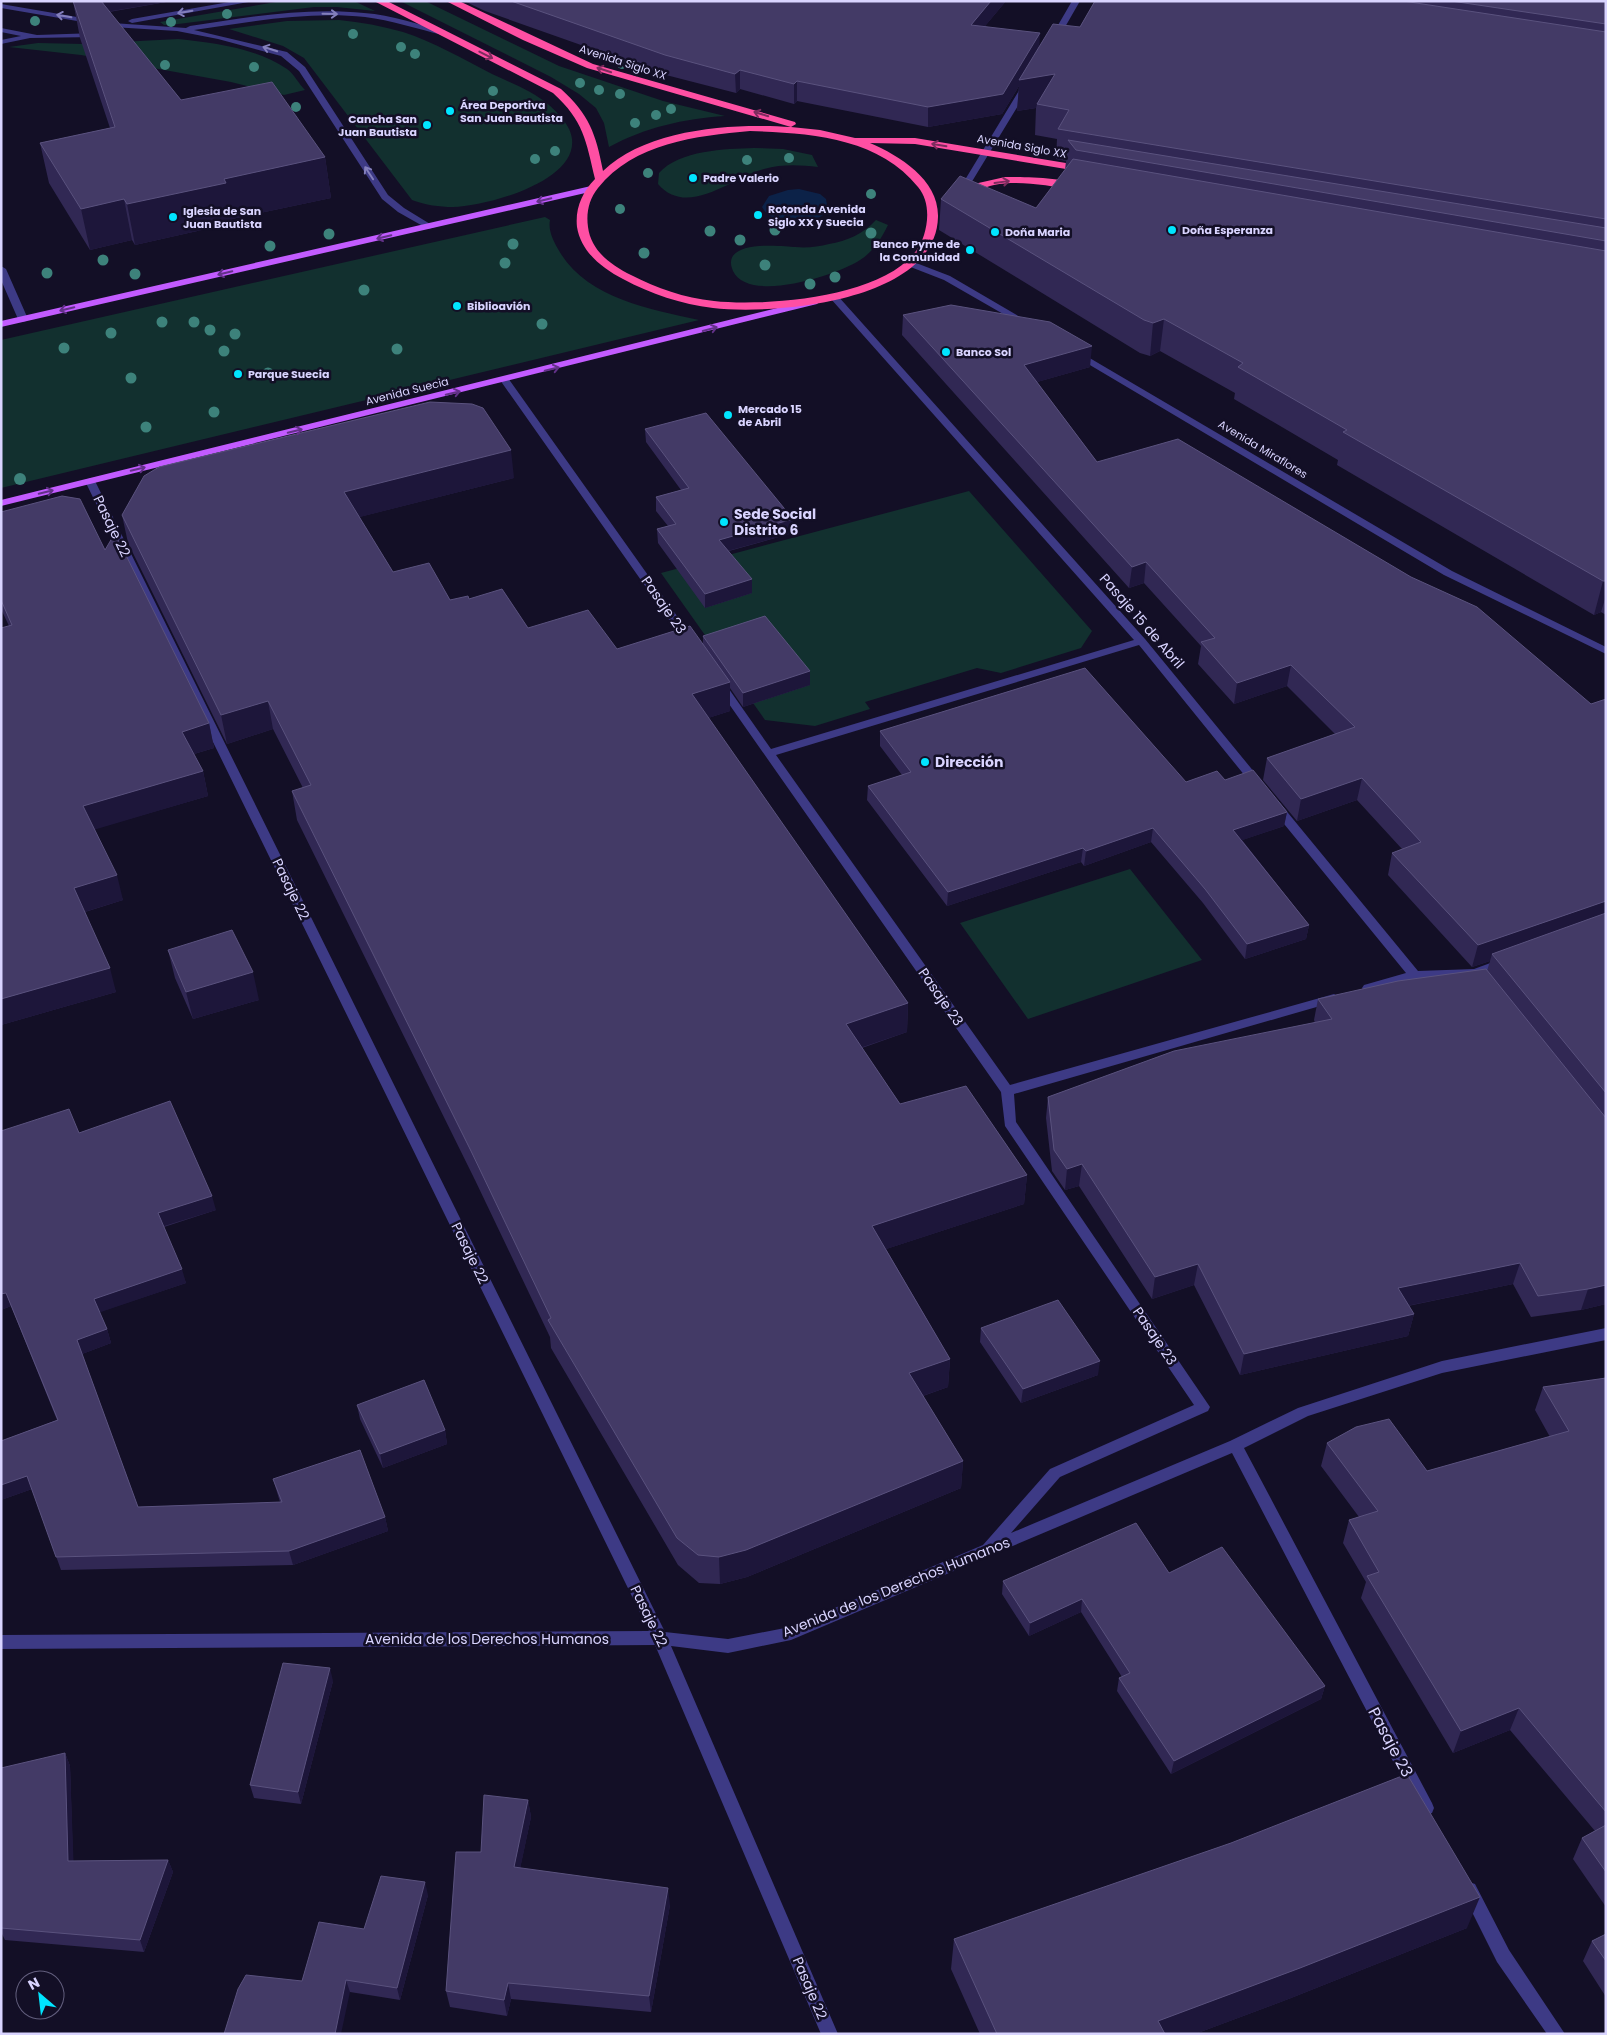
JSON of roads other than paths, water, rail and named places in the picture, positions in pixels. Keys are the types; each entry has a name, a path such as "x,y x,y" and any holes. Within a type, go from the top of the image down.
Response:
{"highway":[{"path":"380,1 556,91 575,106 586,121 600,179"},
{"name":"Avenida Siglo XX","path":"451,1 526,38 590,66 824,134"},
{"path":"758,128 824,134 847,140 884,154 918,179 932,205 934,219 926,248 911,264 892,276 834,298 779,306 724,306 671,296 627,279 610,268 587,243 582,230 581,216 585,200 591,189 600,179 631,156 660,144 699,134 758,128"},
{"name":"Avenida Siglo XX","path":"847,140 915,141 1098,172"},
{"path":"957,199 984,185 1020,180 1038,180 1087,189"},
{"path":"931,232 946,212"}],"main road":[{"path":"1,324 591,189"},
{"name":"Avenida Suecia","path":"1,502 505,380 817,301"}],"street":[{"path":"1,42 250,1"},
{"path":"1051,44 1076,1"},
{"path":"1,6 112,25 177,30 261,46 284,54 302,69 385,197 401,210 431,227"},
{"path":"1,30 36,36 110,34 177,30 294,14 327,13 365,15 443,33"},
{"path":"957,199 1031,78"},
{"path":"911,264 962,287 1038,330"},
{"path":"1,269 23,319"},
{"name":"Pasaje 15 de Abril","path":"834,298 1140,641 1415,975"},
{"name":"Avenida Miraflores","path":"1064,346 1448,573 1606,650"},
{"name":"Pasaje 23","path":"505,380 700,656"},
{"name":"Pasaje 22","path":"90,481 660,1638 830,2034"},
{"path":"769,753 1140,641"},
{"name":"Pasaje 23","path":"711,672 1007,1091 1010,1123 1203,1407 1055,1474 987,1550"},
{"path":"1007,1091 1415,975 1478,977 1513,959"},
{"name":"Avenida de los Derechos Humanos","path":"1,1642 660,1638 728,1646 791,1633 1235,1445 1304,1412 1442,1367 1606,1334"},
{"name":"Pasaje 23","path":"1235,1445 1434,1824"},
{"path":"1462,1876 1504,1956 1557,2034"}],"water":[{"path":"799,189 820,194 826,199 828,211 813,220 794,223 775,219 762,207 769,196 788,190"}],"place":[{"name":"Área Deportiva San Juan Bautista","path":"450,111"},
{"name":"Cancha San Juan Bautista","path":"427,125"},
{"name":"Padre Valerio","path":"693,178"},
{"name":"Rotonda Avenida Siglo XX y Suecia","path":"758,215"},
{"name":"Iglesia de San Juan Bautista","path":"173,217"},
{"name":"Doña Esperanza","path":"1172,230"},
{"name":"Doña Maria","path":"995,232"},
{"name":"Banco Pyme de la Comunidad","path":"970,250"},
{"name":"Biblioavión","path":"457,306"},
{"name":"Banco Sol","path":"946,352"},
{"name":"Parque Suecia","path":"238,374"},
{"name":"Mercado 15 de Abril","path":"728,415"},
{"name":"Sede Social Distrito 6","path":"724,522"},
{"name":"Dirección","path":"925,762"}]}
